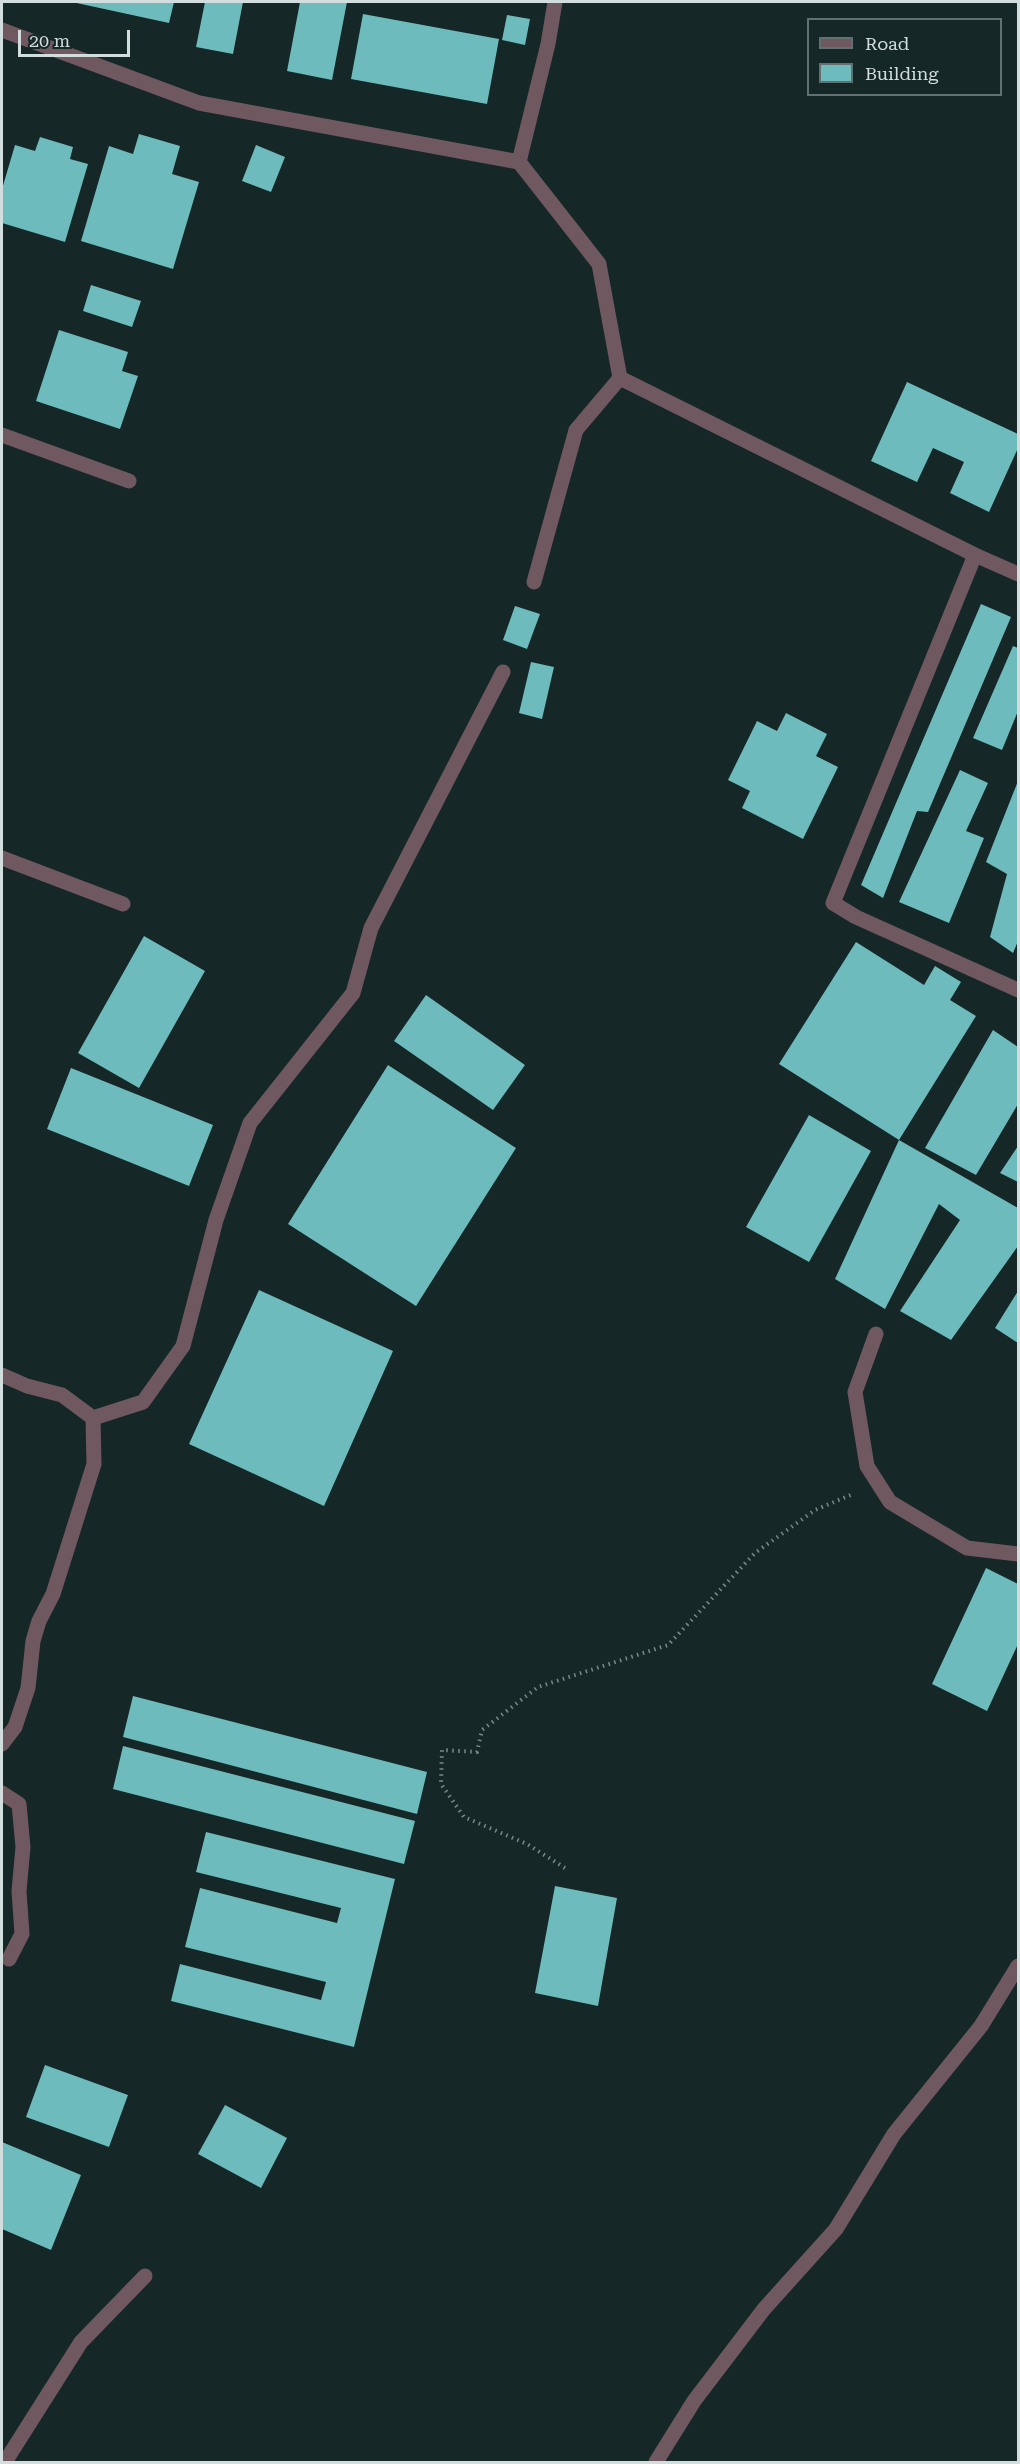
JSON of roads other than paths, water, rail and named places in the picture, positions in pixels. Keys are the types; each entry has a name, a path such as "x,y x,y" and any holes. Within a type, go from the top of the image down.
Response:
{"street":[{"path":"519,162 548,44 555,2"},
{"path":"2,30 199,103 519,162 599,264 620,378"},
{"path":"620,378 975,555 1018,574"},
{"path":"534,582 576,430 620,378"},
{"path":"2,435 129,481"},
{"path":"975,555 833,903 856,917 1018,990"},
{"path":"93,1418 143,1402 183,1346 216,1220 250,1123 353,993 371,928 503,672"},
{"path":"2,858 123,904"},
{"path":"876,1334 855,1392 867,1466 878,1484 890,1502 967,1548 1018,1554"},
{"path":"2,1375 27,1386 62,1395 93,1418"},
{"path":"2,1744 15,1727 28,1688 33,1641 39,1621 53,1594 94,1464 93,1418"},
{"path":"2,1793 18,1804 23,1847 19,1891 22,1934 9,1959"},
{"path":"656,2463 694,2401 764,2309 836,2229 894,2134 981,2026 1018,1966"},
{"path":"5,2463 81,2342 145,2277"}]}
